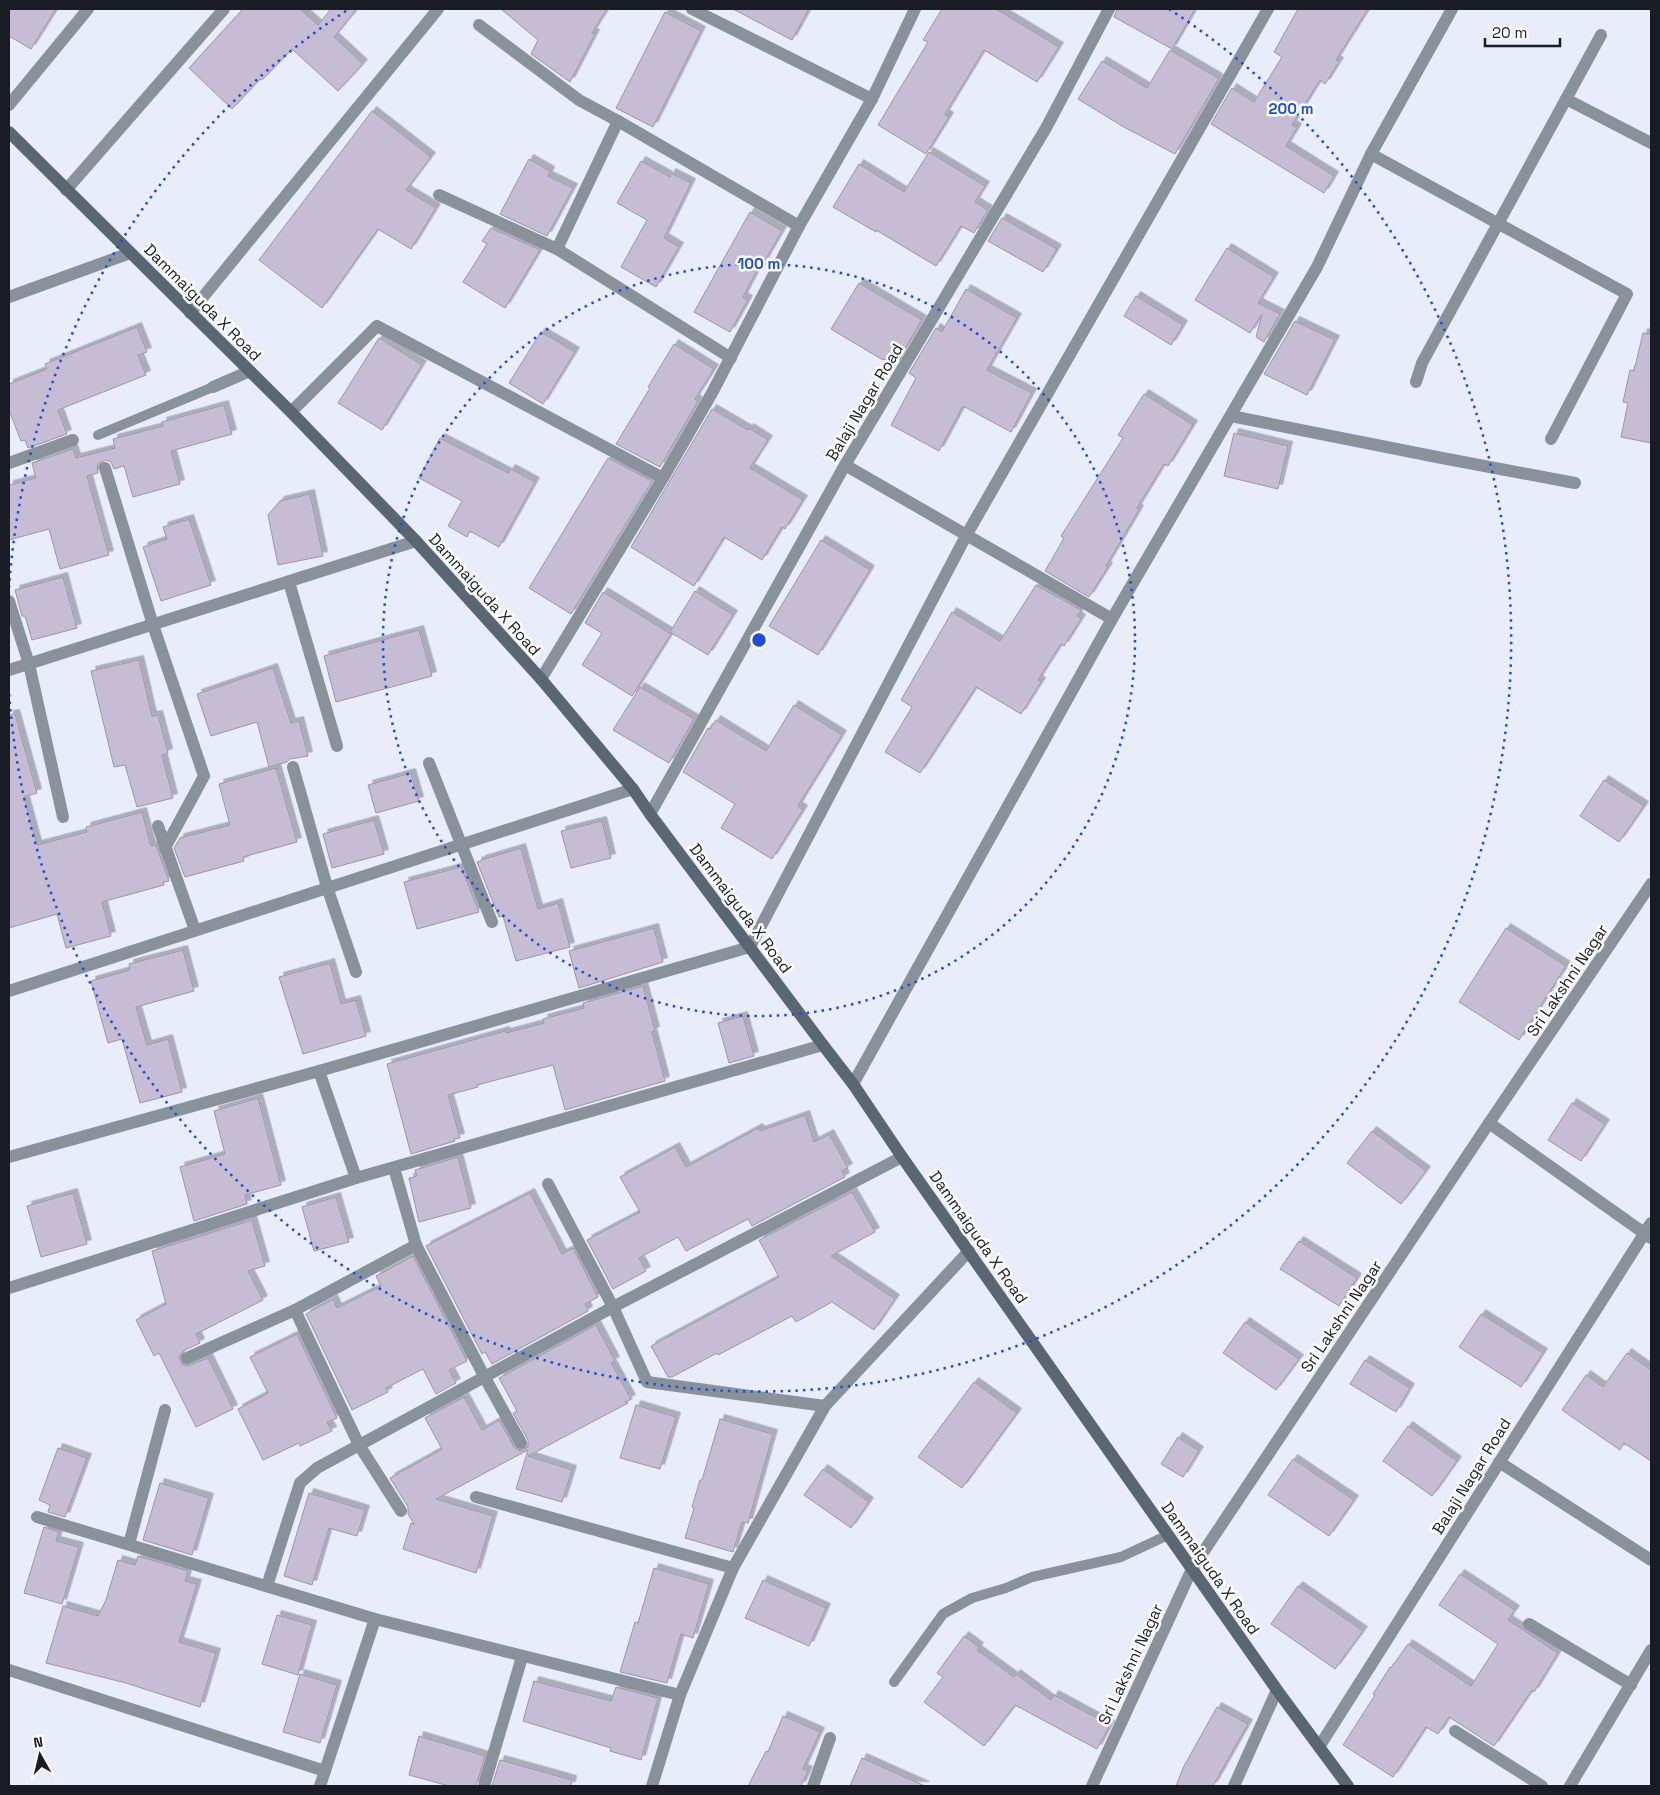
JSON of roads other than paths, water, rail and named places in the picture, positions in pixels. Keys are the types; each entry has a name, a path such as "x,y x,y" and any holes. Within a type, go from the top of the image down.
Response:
{"street":[{"path":"9,105 88,9"},
{"path":"66,190 224,9"},
{"path":"190,313 438,9"},
{"path":"692,9 872,99"},
{"path":"540,679 664,478 712,393 799,226 872,99 915,9"},
{"name":"Balaji Nagar Road","path":"650,814 845,465 1046,128 1110,9"},
{"path":"9,1157 750,947 967,534 1268,9"},
{"path":"854,1084 1112,619 1318,268 1371,154 1452,9"},
{"path":"479,25 578,100 618,121 799,226"},
{"path":"1416,382 1422,362 1601,35"},
{"path":"1566,99 1651,143"},
{"path":"557,249 618,121"},
{"name":"Dammaiguda X Road","path":"9,132 291,412 416,541 540,679 633,788 650,814 854,1084 902,1157 1192,1569 1348,1786"},
{"path":"1371,154 1627,294 1551,438"},
{"path":"439,195 557,249 731,358"},
{"path":"9,297 130,253"},
{"path":"291,412 377,326 664,478"},
{"path":"213,387 250,371"},
{"path":"1231,416 1432,457 1575,483"},
{"path":"9,463 73,440"},
{"path":"845,465 1112,619"},
{"path":"105,468 153,625 204,776 165,848"},
{"path":"9,670 416,541"},
{"path":"289,582 337,746"},
{"path":"9,602 29,664 63,817"},
{"path":"429,763 492,922"},
{"path":"293,767 327,887 356,972"},
{"path":"9,991 633,788"},
{"path":"158,826 195,930"},
{"name":"Sri Lakshni Nagar","path":"1092,1786 1192,1569 1489,1123 1651,884"},
{"path":"9,1288 356,1178 823,1045"},
{"path":"319,1070 356,1178"},
{"path":"1489,1123 1649,1232"},
{"path":"267,1586 300,1483 317,1468 612,1307 902,1157"},
{"path":"394,1168 416,1245 521,1443"},
{"path":"548,1184 612,1307 647,1382 825,1406"},
{"name":"Balaji Nagar Road","path":"1319,1747 1499,1462 1649,1232"},
{"path":"187,1358 295,1310 416,1245"},
{"path":"652,1786 680,1695 733,1568 825,1406 969,1251"},
{"path":"295,1310 359,1445 400,1511"},
{"path":"129,1544 164,1410"},
{"path":"1499,1462 1651,1560"},
{"path":"476,1497 733,1568"},
{"path":"37,1517 375,1619 680,1695"},
{"path":"320,1786 375,1619"},
{"path":"1529,1624 1631,1685"},
{"path":"1570,1786 1651,1650"},
{"path":"484,1786 522,1656"},
{"path":"9,1670 325,1771"},
{"path":"1234,1786 1278,1690"},
{"path":"1455,1731 1542,1786"},
{"path":"813,1786 830,1738"}],"lane":[{"path":"98,435 213,387"},
{"path":"894,1682 942,1614 972,1598 1006,1588 1032,1577 1121,1557 1168,1535"}]}
